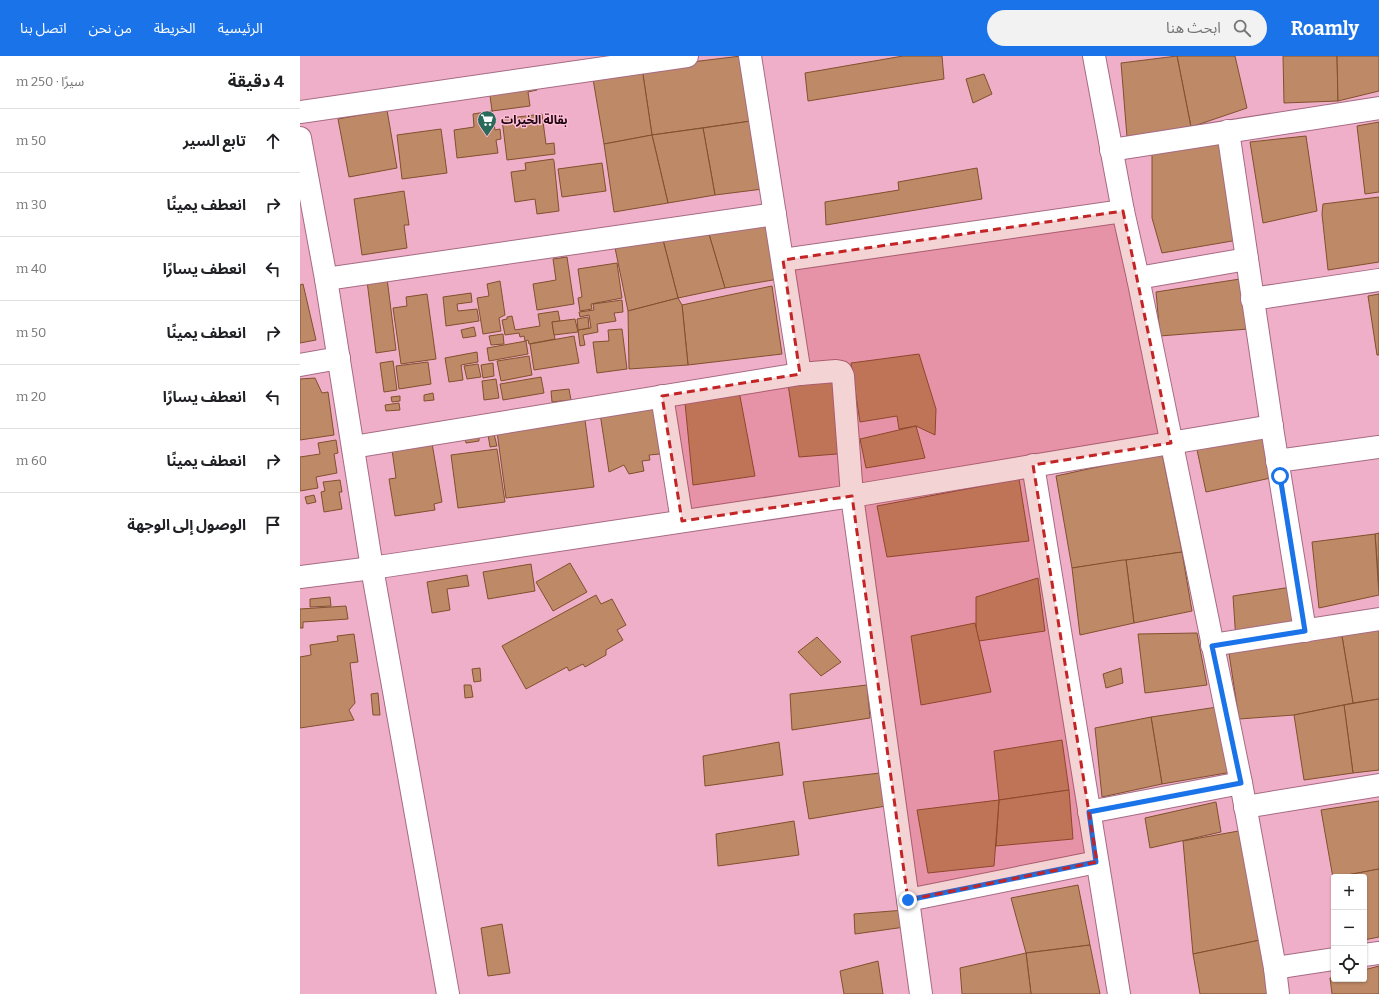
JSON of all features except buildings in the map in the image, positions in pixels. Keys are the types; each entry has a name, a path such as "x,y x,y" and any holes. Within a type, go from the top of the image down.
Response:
{"street":[{"path":"300,112 687,56"},
{"path":"750,56 800,374"},
{"path":"1094,56 1123,210 1241,783 1275,968 1278,994"},
{"path":"1111,150 1379,108"},
{"path":"1228,131 1252,299 1305,631"},
{"path":"300,138 305,195 326,279 372,568 448,994"},
{"path":"783,260 1123,210"},
{"path":"326,279 775,214"},
{"path":"1138,278 1247,259"},
{"path":"1252,299 1379,280"},
{"path":"300,365 339,358"},
{"path":"353,447 800,374 836,370 841,372 843,376 852,496 921,994"},
{"path":"662,396 682,521"},
{"path":"300,577 372,568 852,496 1272,426"},
{"path":"1277,461 1379,447"},
{"path":"1033,465 1118,994"},
{"path":"1212,646 1379,619"},
{"path":"1089,812 1241,783"},
{"path":"1245,807 1379,785"},
{"path":"908,900 1096,862"},
{"path":"1367,955 1379,953"},
{"path":"1275,968 1331,959"}],"highlighted area":[{"path":"1123,211 1171,443 1033,465 1097,862 908,900 852,496 682,521 662,396 800,374 783,260"}],"place":[{"name":"بقالة الخيرات","path":"487,137"}],"route":[{"path":"908,900 1096,862 1089,812 1241,783 1212,646 1305,631 1280,476"}]}
